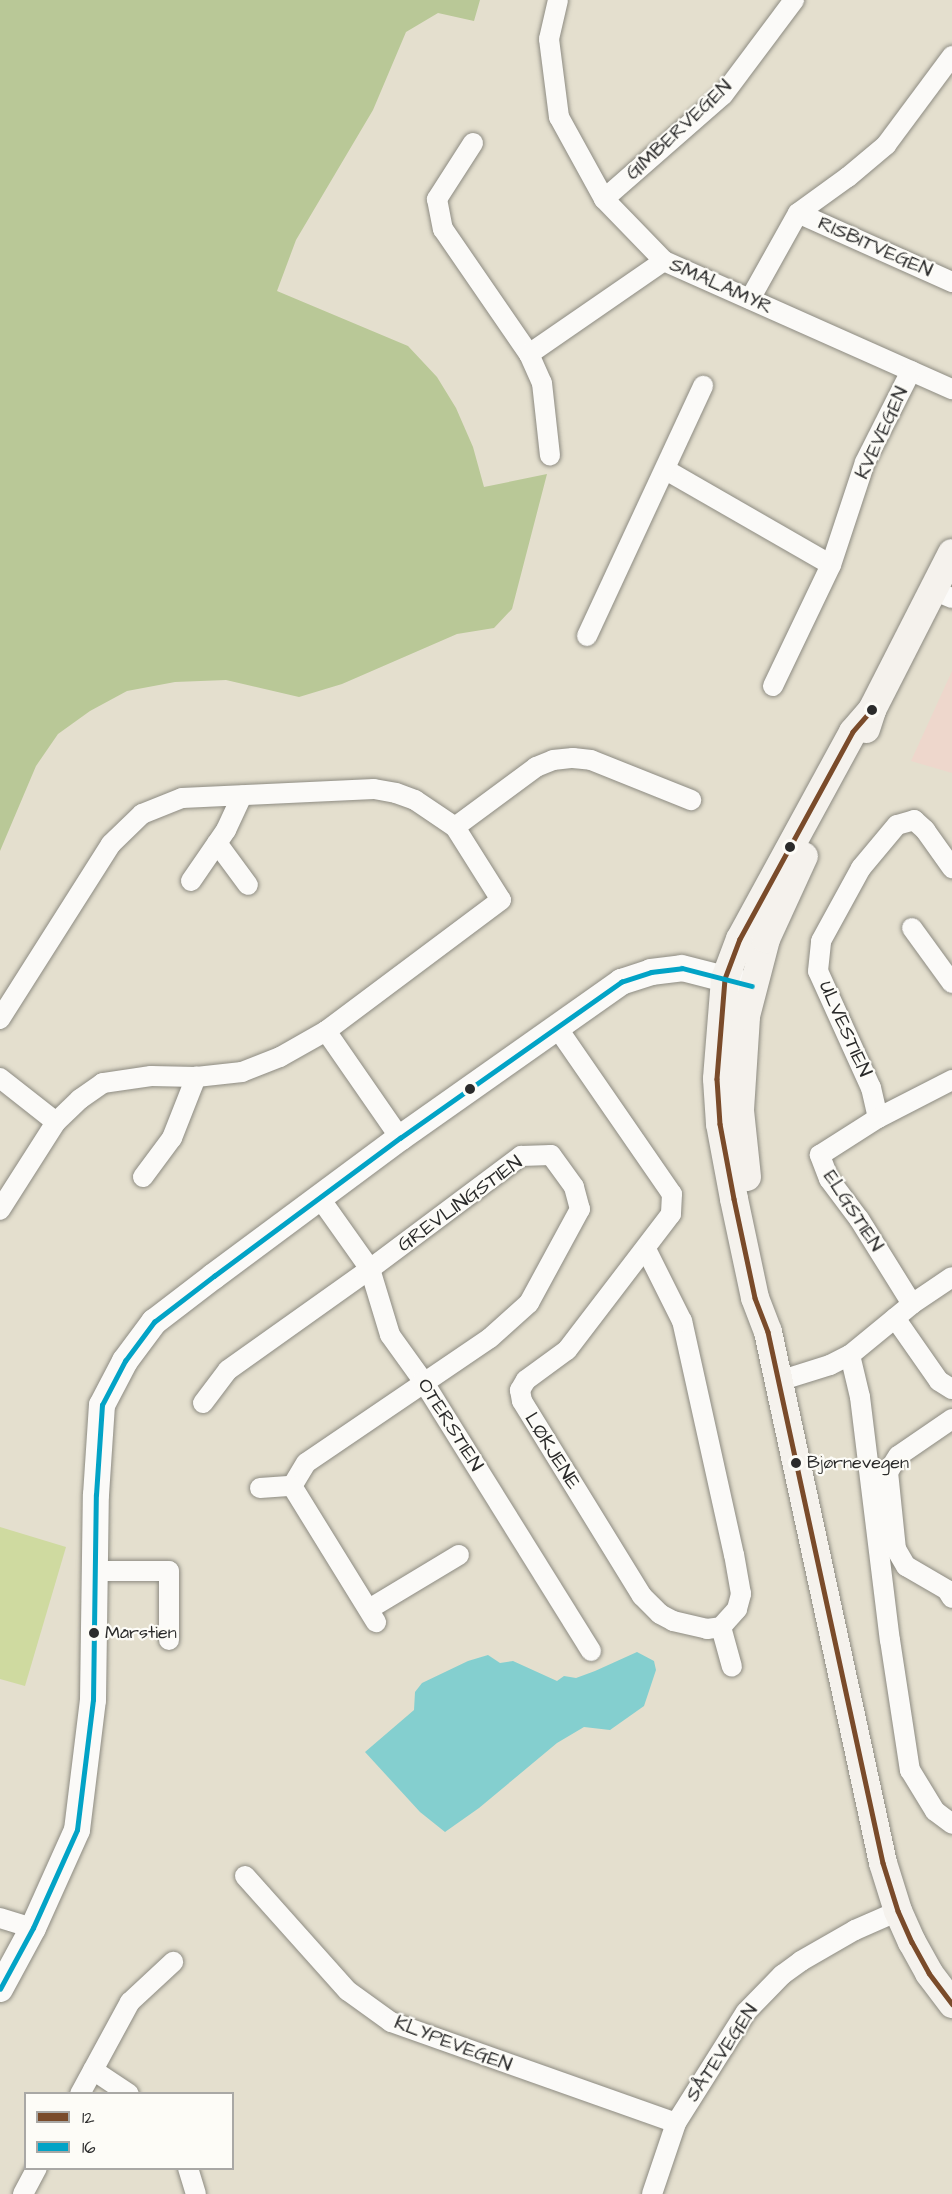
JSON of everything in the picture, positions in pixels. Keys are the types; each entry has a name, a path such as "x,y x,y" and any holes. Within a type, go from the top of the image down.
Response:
{"main road":[{"path":"768,1332 767,1296 749,1196 740,1110 741,1065 746,1016 752,986 766,939 784,896 863,738 873,710 942,594 952,553"},
{"path":"873,710 853,732 755,907 725,979 717,1057 720,1124 755,1298 768,1332 883,1863 898,1911 929,1973 952,2004"}],"street":[{"name":"SMALAMYR","path":"558,0 549,39 559,117 604,199 664,261 952,389"},
{"name":"GIMBERVEGEN","path":"604,199 723,95 794,0"},
{"name":"RISBITVEGEN","path":"750,299 798,213 848,177 886,145 952,56"},
{"path":"473,143 438,199 442,229 529,354 542,383 550,456"},
{"name":"RISBITVEGEN","path":"798,213 952,282"},
{"path":"529,354 664,261"},
{"name":"KVEVEGEN","path":"773,686 831,565 865,462 911,371"},
{"path":"587,636 704,386"},
{"path":"666,470 831,565"},
{"path":"454,827 536,767 553,760 573,758 591,760 691,800"},
{"path":"0,1019 111,844 142,814 182,798 374,789 416,800 454,827 501,900 326,1031 280,1057 242,1072 196,1077 151,1076 103,1083 80,1099 56,1122 0,1210"},
{"path":"191,881 217,843 237,809 242,795"},
{"name":"ULVESTIEN","path":"878,1118 872,1088 819,971 821,941 861,868 897,825 914,820 925,830 952,868"},
{"path":"217,843 248,885"},
{"path":"912,928 952,983"},
{"path":"0,1989 33,1928 77,1830 93,1700 95,1571 102,1405 125,1361 154,1322 400,1138 621,982 651,972 682,968 752,986"},
{"name":"LØKJENE","path":"556,1026 672,1194 671,1214 567,1350 526,1380 520,1390 522,1401 642,1596 660,1614 673,1621 707,1629 721,1627"},
{"path":"326,1031 400,1138"},
{"path":"143,1177 172,1138 196,1077"},
{"path":"0,1078 56,1122"},
{"name":"ELGSTIEN","path":"912,1304 859,1219 829,1179 820,1155 878,1118 952,1080"},
{"name":"GREVLINGSTIEN","path":"203,1403 228,1370 370,1269 521,1156 551,1155 574,1187 580,1209 529,1303 490,1338 306,1462 292,1486"},
{"name":"OTERSTIEN","path":"319,1197 370,1269 390,1335 423,1381 591,1651"},
{"path":"646,1249 682,1321 734,1555 741,1594 737,1609 721,1627 732,1667"},
{"path":"778,1381 830,1365 850,1355 912,1304 952,1277"},
{"path":"895,1318 939,1382 952,1389"},
{"path":"850,1355 860,1397 890,1640 910,1770 935,1810 952,1824"},
{"path":"952,1419 898,1456 888,1472 896,1549 906,1566 947,1590 952,1598"},
{"path":"260,1488 292,1486 302,1506 373,1616 459,1555"},
{"path":"95,1571 169,1571 169,1640"},
{"name":"KLYPEVEGEN","path":"244,1876 348,1991 391,2022 676,2123"},
{"name":"SÅTEVEGEN","path":"652,2194 676,2123 746,2012 782,1975 855,1930 898,1911"},
{"path":"0,1918 33,1928"},
{"path":"81,2092 130,2002 173,1962"},
{"path":"93,2070 126,2092"},
{"path":"22,2194 36,2170"},
{"path":"188,2170 196,2194"}],"shaded area":[{"path":"952,671 952,773 911,761"}],"green space":[{"path":"0,0 480,0 474,21 438,13 406,32 373,110 296,240 277,291 408,346 437,377 456,408 473,447 484,487 547,474 512,609 494,628 457,634 342,684 299,697 226,680 175,682 127,691 90,711 58,734 36,766 0,851"},
{"path":"0,1527 66,1547 25,1686 0,1679"}],"water":[{"path":"637,1652 654,1661 656,1670 644,1706 610,1730 584,1727 557,1743 479,1808 445,1832 420,1812 365,1752 414,1710 415,1692 422,1683 468,1661 488,1655 500,1663 513,1661 557,1681 564,1676 576,1678"}],"transit line":[{"name":"12","path":"872,710 853,732 740,939 725,979 717,1079 720,1124 734,1199 755,1298 768,1332 883,1863 898,1911 912,1942 929,1973 952,2004"},
{"name":"16","path":"0,1989 33,1928 77,1830 93,1700 96,1495 102,1405 125,1361 154,1322 400,1138 621,982 651,972 682,968 752,986"}],"place":[{"name":"Bjørnevegen","path":"796,1463"},
{"name":"Mårstien","path":"94,1633"}]}
